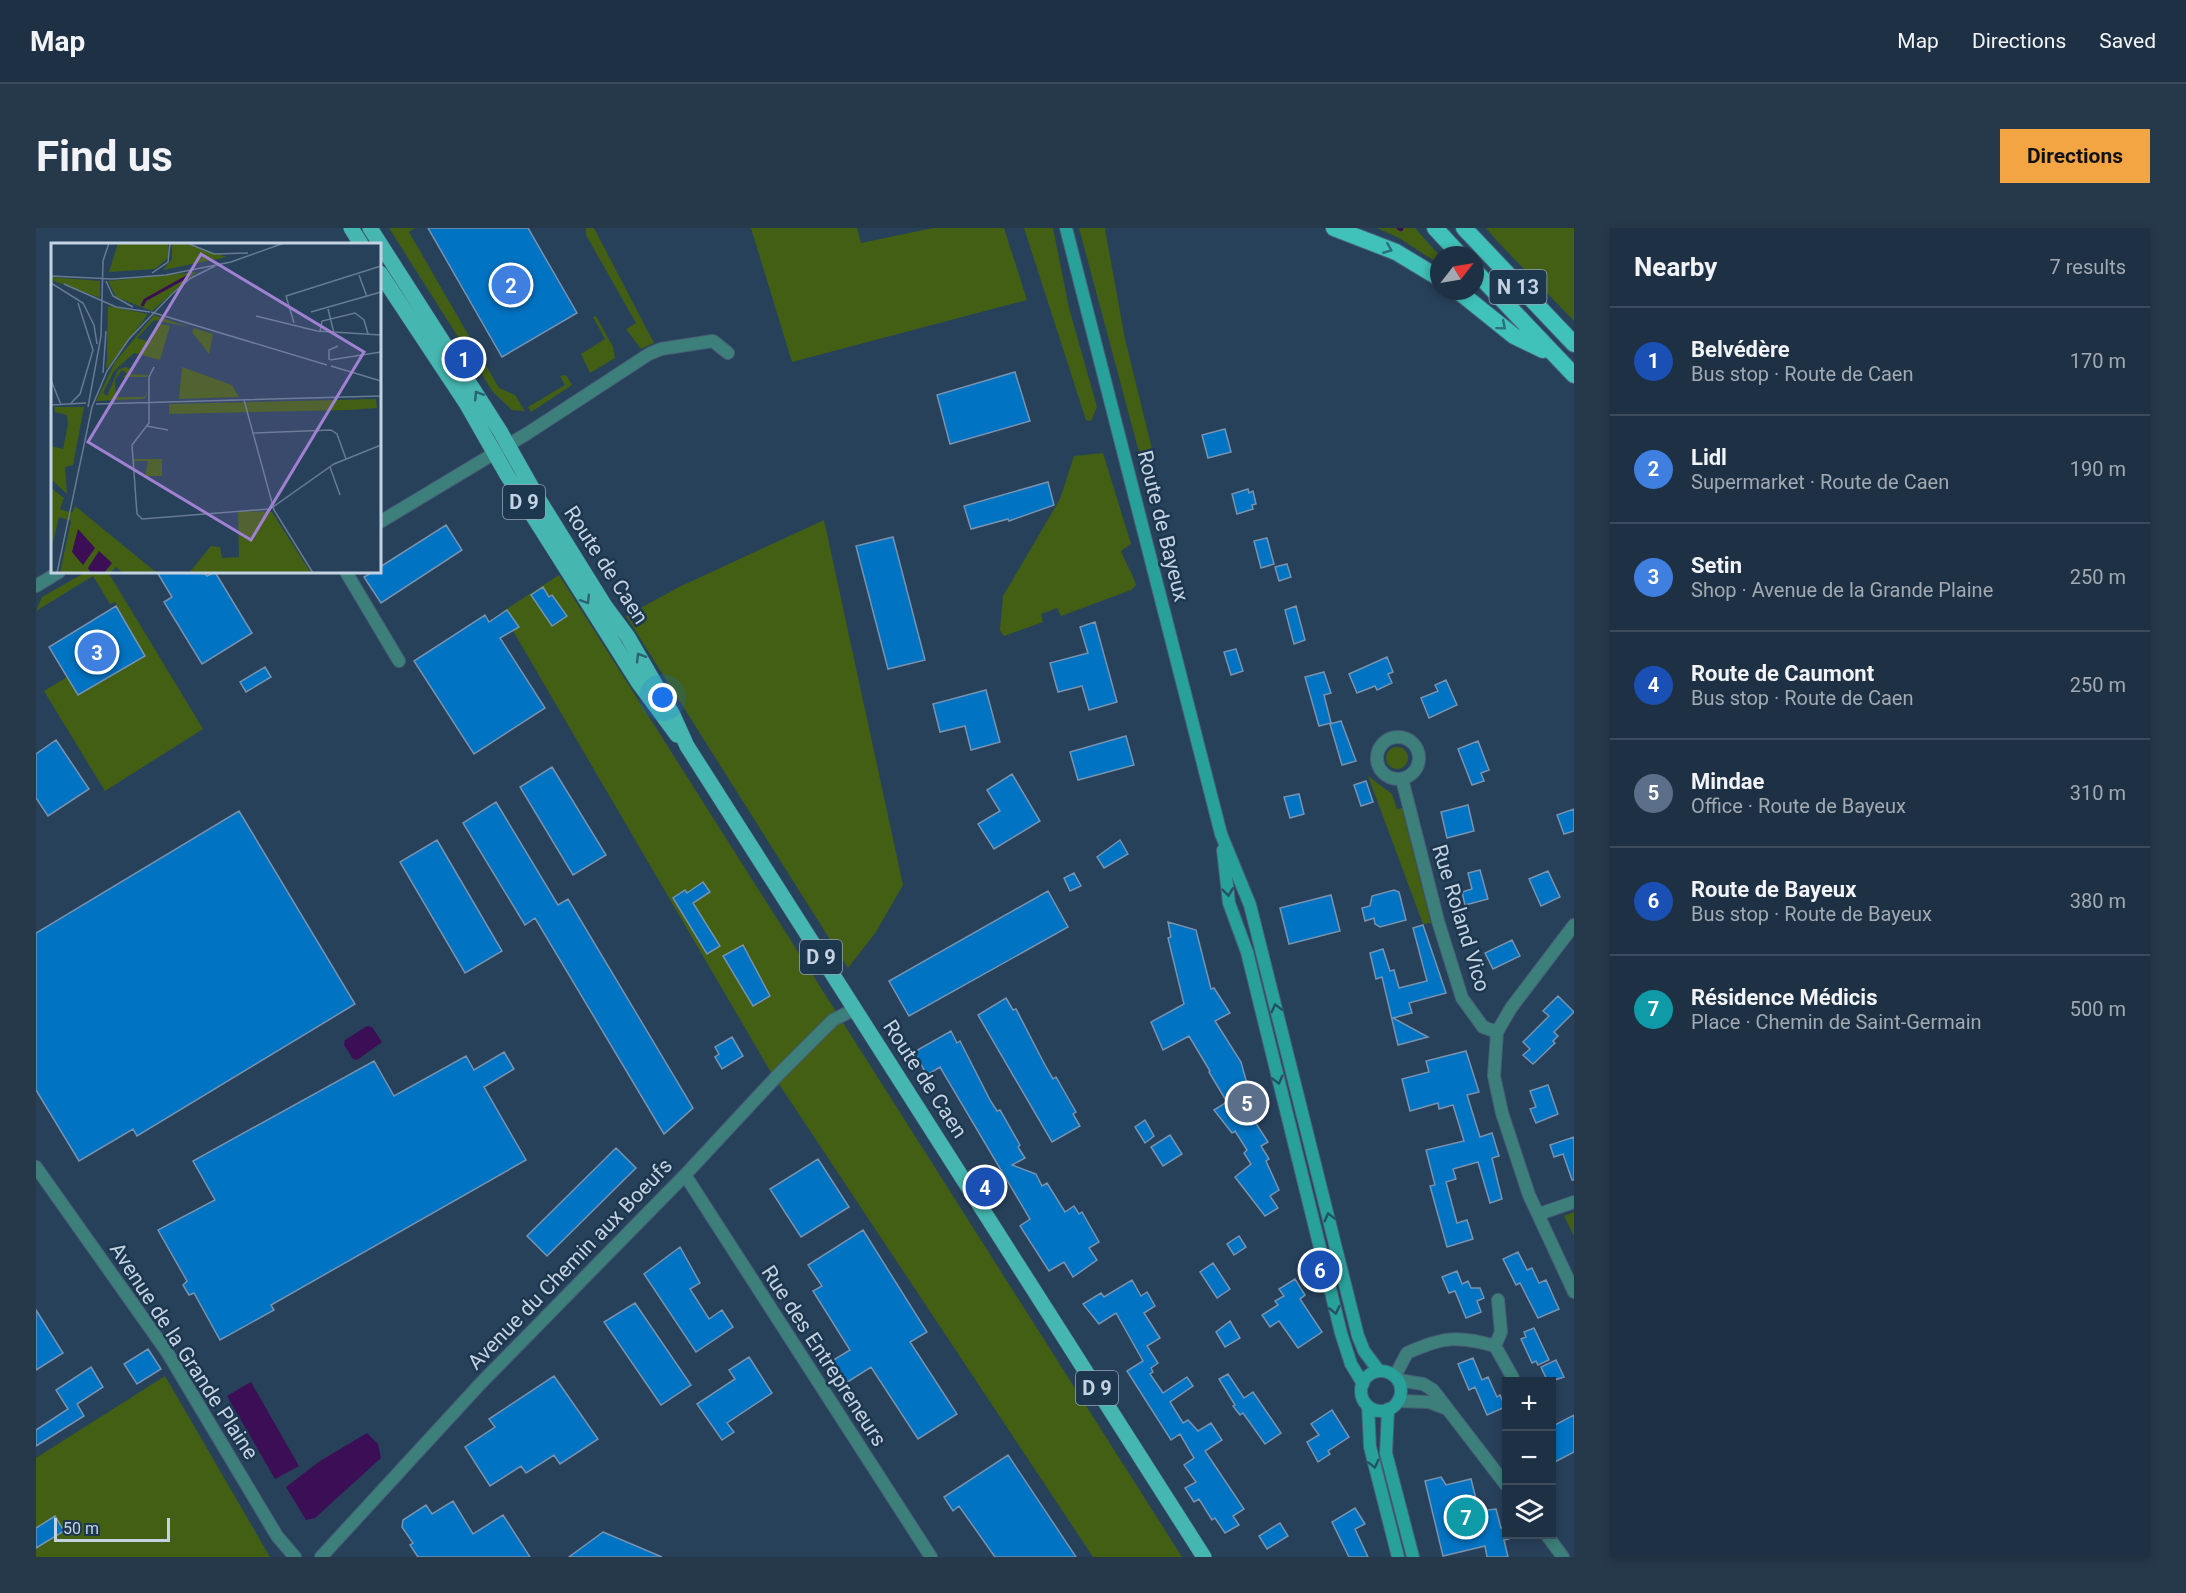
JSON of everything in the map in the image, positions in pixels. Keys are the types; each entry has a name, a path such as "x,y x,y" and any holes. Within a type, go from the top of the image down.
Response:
{"highway":[{"path":"1334,228 1396,252 1430,273"},
{"path":"1435,228 1452,246"},
{"name":"N 13","path":"1464,228 1574,344"},
{"name":"N 13","path":"1484,281 1551,353"},
{"path":"1469,300 1514,336 1551,353 1574,375"}],"main road":[{"path":"351,228 360,243"},
{"name":"Route de Caen","path":"370,228 380,243"},
{"name":"Route de Bayeux","path":"1066,228 1221,834 1229,903 1247,952 1341,1333 1351,1364 1363,1383"},
{"name":"Route de Caen","path":"381,245 500,431 501,449"},
{"name":"Route de Caen","path":"381,275 407,316 501,449 528,508 638,682 664,721 687,746 1204,1557"},
{"name":"Route de Bayeux","path":"1221,834 1251,905 1358,1336 1364,1351 1379,1371"},
{"path":"1398,1557 1370,1447 1368,1406 1363,1398 1363,1383 1369,1375 1379,1371 1396,1378 1401,1391 1393,1405 1386,1453 1413,1557"},
{"path":"1368,1406 1378,1410 1393,1405"}],"street":[{"path":"381,521 501,449 649,354 712,341 728,354"},
{"path":"36,586 57,573"},
{"path":"347,573 399,661"},
{"name":"Rue Roland Vico","path":"1402,779 1438,921 1462,998 1483,1027 1497,1032"},
{"path":"1574,925 1511,1008 1497,1032 1494,1076 1496,1092 1518,1163 1574,1292"},
{"name":"Avenue du Chemin aux Boeufs","path":"321,1557 481,1383 833,1020 855,1009"},
{"name":"Avenue de la Grande Plaine","path":"36,1167 167,1352 277,1536 295,1557"},
{"name":"Rue des Entrepreneurs","path":"685,1175 931,1557"},
{"path":"1539,1214 1574,1202"},
{"path":"1495,1346 1501,1332 1498,1300"},
{"path":"1502,1480 1428,1387 1396,1378 1407,1353 1436,1340 1454,1337 1495,1346 1512,1377"},
{"path":"1393,1405 1429,1402 1448,1410"},
{"path":"1550,1539 1563,1557"}],"green space":[{"path":"389,228 415,228 409,232 499,388 515,395 525,411 512,410 493,392"},
{"path":"586,228 594,228 654,343 641,349 626,329 636,323 586,235"},
{"path":"751,228 857,228 861,243 933,228 1004,228 1027,300 792,362"},
{"path":"1024,228 1053,228 1069,308 1097,407 1091,421 1086,420"},
{"path":"1079,228 1108,228 1105,229 1125,339 1152,449 1139,452"},
{"path":"1377,228 1415,228 1431,246 1430,258 1399,238"},
{"path":"1486,228 1574,228 1574,321 1498,242"},
{"path":"596,316 613,347 615,358 590,373 581,354 605,339 593,317"},
{"path":"566,375 572,385 531,412 528,407 565,385 560,376"},
{"path":"1103,453 1131,544 1121,551 1136,585 1131,590 1061,616 1057,608 1041,614 1043,622 1004,636 1000,630 1003,596 1060,499 1074,456"},
{"path":"824,520 903,885 876,932 848,968 626,616 679,587"},
{"path":"84,573 109,573 203,729 105,791 44,691 67,677 78,695 145,656 115,602 110,604 93,576 36,611 42,597"},
{"path":"559,575 1182,1557 1093,1557 769,1069 502,612"},
{"path":"1397,747 1405,750 1408,758 1405,766 1397,769 1389,766 1386,758 1389,750"},
{"path":"1368,776 1392,794 1397,809 1402,808 1431,923 1423,924"},
{"path":"1574,1212 1574,1236 1564,1216"},
{"path":"165,1376 270,1557 36,1557 36,1458"}],"shaded area":[{"path":"367,1026 372,1027 382,1042 357,1060 353,1059 344,1045 345,1040"},
{"path":"251,1382 299,1466 275,1479 227,1396"},
{"path":"367,1433 378,1444 381,1458 315,1518 306,1520 286,1487 320,1461"}],"building":[{"path":"428,228 528,228 577,313 502,357"},
{"path":"1015,372 1030,421 950,444 937,395"},
{"path":"1225,429 1231,452 1208,458 1202,435"},
{"path":"1048,482 1054,505 1009,521 1008,519 971,529 964,506"},
{"path":"1248,489 1249,493 1253,491 1256,504 1252,505 1253,509 1237,514 1232,494"},
{"path":"446,525 462,550 381,603 364,577 371,573 381,573 381,566"},
{"path":"893,537 925,660 888,669 856,546"},
{"path":"1267,538 1274,564 1261,568 1254,541"},
{"path":"1287,564 1291,577 1279,581 1275,567"},
{"path":"158,573 205,573 207,576 216,573 252,633 202,664 164,602 172,597"},
{"path":"543,587 549,597 552,595 567,616 552,626 531,595"},
{"path":"116,606 145,656 78,695 49,647"},
{"path":"1296,606 1305,640 1294,644 1285,610"},
{"path":"507,610 519,627 500,638 545,708 474,754 414,661 485,615 489,622"},
{"path":"1095,622 1117,702 1089,710 1082,686 1058,692 1050,663 1088,653 1080,627"},
{"path":"1236,649 1243,671 1231,675 1224,652"},
{"path":"1387,657 1393,672 1388,674 1392,683 1377,690 1375,686 1357,693 1349,674"},
{"path":"265,667 271,677 246,692 240,682"},
{"path":"1324,672 1331,693 1324,695 1331,723 1319,726 1305,677"},
{"path":"1446,680 1457,705 1429,718 1421,698 1438,691 1435,685"},
{"path":"986,690 1000,742 971,750 965,726 940,732 933,704"},
{"path":"1341,721 1356,761 1342,765 1330,724"},
{"path":"1126,736 1134,765 1078,780 1070,752"},
{"path":"56,740 89,789 48,816 36,798 36,754"},
{"path":"1478,741 1489,770 1481,773 1484,781 1472,785 1458,749"},
{"path":"552,767 606,855 573,875 520,787"},
{"path":"1012,774 1040,821 994,849 978,824 1000,811 987,790"},
{"path":"1366,781 1373,802 1361,806 1354,785"},
{"path":"1299,794 1304,814 1290,818 1284,797"},
{"path":"496,802 558,905 568,899 693,1108 664,1134 535,918 525,925 463,823"},
{"path":"1468,805 1474,831 1447,838 1441,812"},
{"path":"1574,809 1574,831 1564,834 1557,815"},
{"path":"239,811 355,1004 137,1136 133,1129 79,1161 36,1090 36,933"},
{"path":"437,840 502,951 465,973 400,862"},
{"path":"1120,840 1128,854 1104,868 1097,857"},
{"path":"1480,870 1488,899 1465,905 1462,892 1472,889 1468,873"},
{"path":"1548,871 1560,897 1541,906 1529,879"},
{"path":"1074,873 1081,886 1070,891 1064,878"},
{"path":"703,882 710,892 693,903 720,946 707,954 673,898 685,890 687,893"},
{"path":"1394,890 1399,892 1406,920 1380,927 1375,924 1374,918 1365,921 1362,908 1370,906 1372,896"},
{"path":"1048,891 1068,927 909,1016 889,981"},
{"path":"1331,895 1340,931 1289,944 1280,908"},
{"path":"1168,922 1196,930 1211,989 1214,988 1230,1013 1215,1021 1241,1062 1254,1109 1248,1111 1268,1142 1261,1146 1269,1159 1266,1161 1279,1190 1270,1196 1278,1208 1265,1216 1235,1177 1251,1164 1244,1153 1247,1150 1235,1131 1232,1133 1214,1110 1227,1102 1210,1071 1189,1036 1163,1050 1151,1022 1184,1004 1168,938 1171,937"},
{"path":"1423,925 1446,993 1409,1003 1412,1013 1393,1018 1428,1037 1398,1045 1382,977 1376,979 1370,953 1383,949 1390,971 1394,970 1399,988 1427,981 1413,928"},
{"path":"1512,940 1520,956 1493,969 1485,953"},
{"path":"743,945 770,996 753,1006 723,956"},
{"path":"1558,996 1574,1012 1554,1032 1558,1036 1553,1041 1555,1043 1533,1064 1523,1055 1530,1049 1523,1042 1549,1016 1543,1011"},
{"path":"1006,998 1013,1010 1016,1009 1046,1067 1053,1079 1056,1077 1076,1112 1073,1114 1080,1126 1052,1142 978,1015"},
{"path":"951,1031 957,1043 960,1041 990,1100 997,1111 1000,1110 1020,1145 1018,1147 1025,1158 1012,1165 1036,1174 1042,1186 1047,1183 1065,1212 1074,1206 1079,1214 1082,1212 1099,1242 1089,1248 1097,1260 1073,1277 1064,1262 1049,1271 1020,1226 1030,1219 940,1067 927,1075 914,1052"},
{"path":"732,1037 743,1056 722,1069 715,1057 719,1054 715,1047"},
{"path":"1466,1051 1479,1092 1467,1095 1480,1137 1492,1133 1499,1156 1492,1158 1502,1199 1490,1203 1478,1162 1453,1169 1456,1179 1446,1182 1457,1223 1467,1220 1473,1239 1447,1247 1430,1186 1435,1185 1426,1150 1464,1141 1453,1105 1439,1109 1438,1103 1410,1111 1402,1079 1429,1072 1426,1061"},
{"path":"504,1052 514,1069 484,1087 526,1160 271,1305 274,1310 220,1340 194,1293 189,1295 183,1285 187,1281 158,1230 215,1200 193,1161 374,1061 394,1096 466,1056 474,1070"},
{"path":"1548,1085 1558,1114 1536,1123 1530,1109 1536,1107 1530,1091"},
{"path":"1145,1120 1154,1136 1145,1143 1135,1127"},
{"path":"1170,1135 1182,1154 1163,1166 1151,1147"},
{"path":"1574,1137 1574,1180 1572,1180 1563,1154 1554,1157 1550,1145"},
{"path":"616,1148 636,1168 547,1256 527,1236"},
{"path":"818,1159 849,1207 801,1237 770,1189"},
{"path":"863,1230 927,1332 910,1342 957,1414 918,1439 871,1367 846,1383 832,1361 850,1350 813,1291 822,1286 808,1265"},
{"path":"1239,1236 1246,1247 1234,1255 1227,1244"},
{"path":"680,1247 700,1283 690,1289 709,1319 722,1310 733,1327 696,1352 644,1274"},
{"path":"1518,1252 1527,1270 1532,1268 1539,1283 1546,1280 1559,1309 1538,1318 1520,1283 1516,1285 1503,1259"},
{"path":"1213,1263 1230,1289 1217,1298 1200,1272"},
{"path":"1457,1271 1462,1284 1468,1281 1471,1288 1480,1288 1484,1298 1477,1301 1481,1312 1466,1318 1455,1291 1449,1293 1442,1277"},
{"path":"1295,1279 1305,1295 1300,1299 1322,1332 1298,1348 1279,1321 1270,1327 1262,1315 1278,1305 1275,1301 1284,1296 1279,1289"},
{"path":"1132,1280 1141,1296 1147,1292 1155,1306 1144,1313 1160,1338 1147,1346 1158,1363 1151,1368 1153,1372 1150,1374 1163,1393 1187,1377 1193,1386 1170,1402 1183,1423 1188,1420 1198,1431 1211,1423 1222,1440 1205,1451 1244,1509 1233,1516 1239,1525 1225,1533 1215,1518 1212,1520 1199,1499 1194,1502 1185,1488 1196,1482 1184,1465 1194,1458 1180,1434 1171,1440 1127,1371 1143,1361 1116,1313 1099,1324 1083,1304 1101,1293 1104,1297"},
{"path":"635,1303 691,1385 661,1405 604,1322"},
{"path":"36,1310 63,1353 36,1370"},
{"path":"1230,1321 1240,1338 1225,1347 1216,1332"},
{"path":"1534,1328 1549,1360 1538,1365 1536,1361 1532,1363 1521,1339 1526,1337 1524,1332"},
{"path":"148,1349 161,1369 137,1384 124,1364"},
{"path":"749,1357 772,1393 727,1423 734,1432 722,1440 697,1404 735,1379 729,1370"},
{"path":"1473,1358 1482,1380 1488,1377 1497,1397 1500,1395 1502,1408 1487,1415 1475,1387 1469,1390 1458,1364"},
{"path":"1556,1360 1564,1377 1556,1380 1556,1377 1546,1377 1541,1367"},
{"path":"91,1367 103,1387 77,1404 84,1416 36,1446 36,1430 68,1409 56,1390"},
{"path":"1228,1374 1244,1398 1253,1392 1281,1433 1265,1444 1243,1413 1240,1415 1233,1406 1235,1405 1219,1379"},
{"path":"554,1376 598,1439 560,1464 554,1455 526,1473 521,1466 490,1486 465,1447 495,1427 489,1419"},
{"path":"1332,1410 1349,1437 1328,1451 1330,1454 1318,1462 1307,1442 1319,1435 1311,1424"},
{"path":"1574,1415 1574,1452 1556,1461 1556,1431 1556,1424"},
{"path":"1008,1455 1076,1557 995,1557 959,1506 953,1511 944,1497"},
{"path":"1441,1477 1446,1485 1471,1479 1479,1511 1496,1509 1502,1528 1502,1539 1509,1539 1504,1540 1508,1557 1487,1557 1485,1546 1443,1556 1425,1481"},
{"path":"453,1501 473,1534 503,1515 530,1557 418,1557 410,1545 413,1543 402,1527 403,1520 426,1505 432,1514"},
{"path":"1355,1508 1365,1524 1355,1529 1368,1557 1349,1557 1332,1522"},
{"path":"55,1516 64,1531 36,1548 36,1528"},
{"path":"1280,1523 1288,1536 1267,1549 1259,1536"},
{"path":"603,1532 662,1557 569,1557"}],"place":[{"name":"Lidl","path":"511,285"},
{"name":"Belvédère","path":"464,359"},
{"name":"Setin","path":"97,652"},
{"name":"Mindae","path":"1247,1103"},
{"name":"Route de Caumont","path":"985,1187"},
{"name":"Route de Bayeux","path":"1320,1270"},
{"name":"Résidence Médicis","path":"1466,1517"}]}
